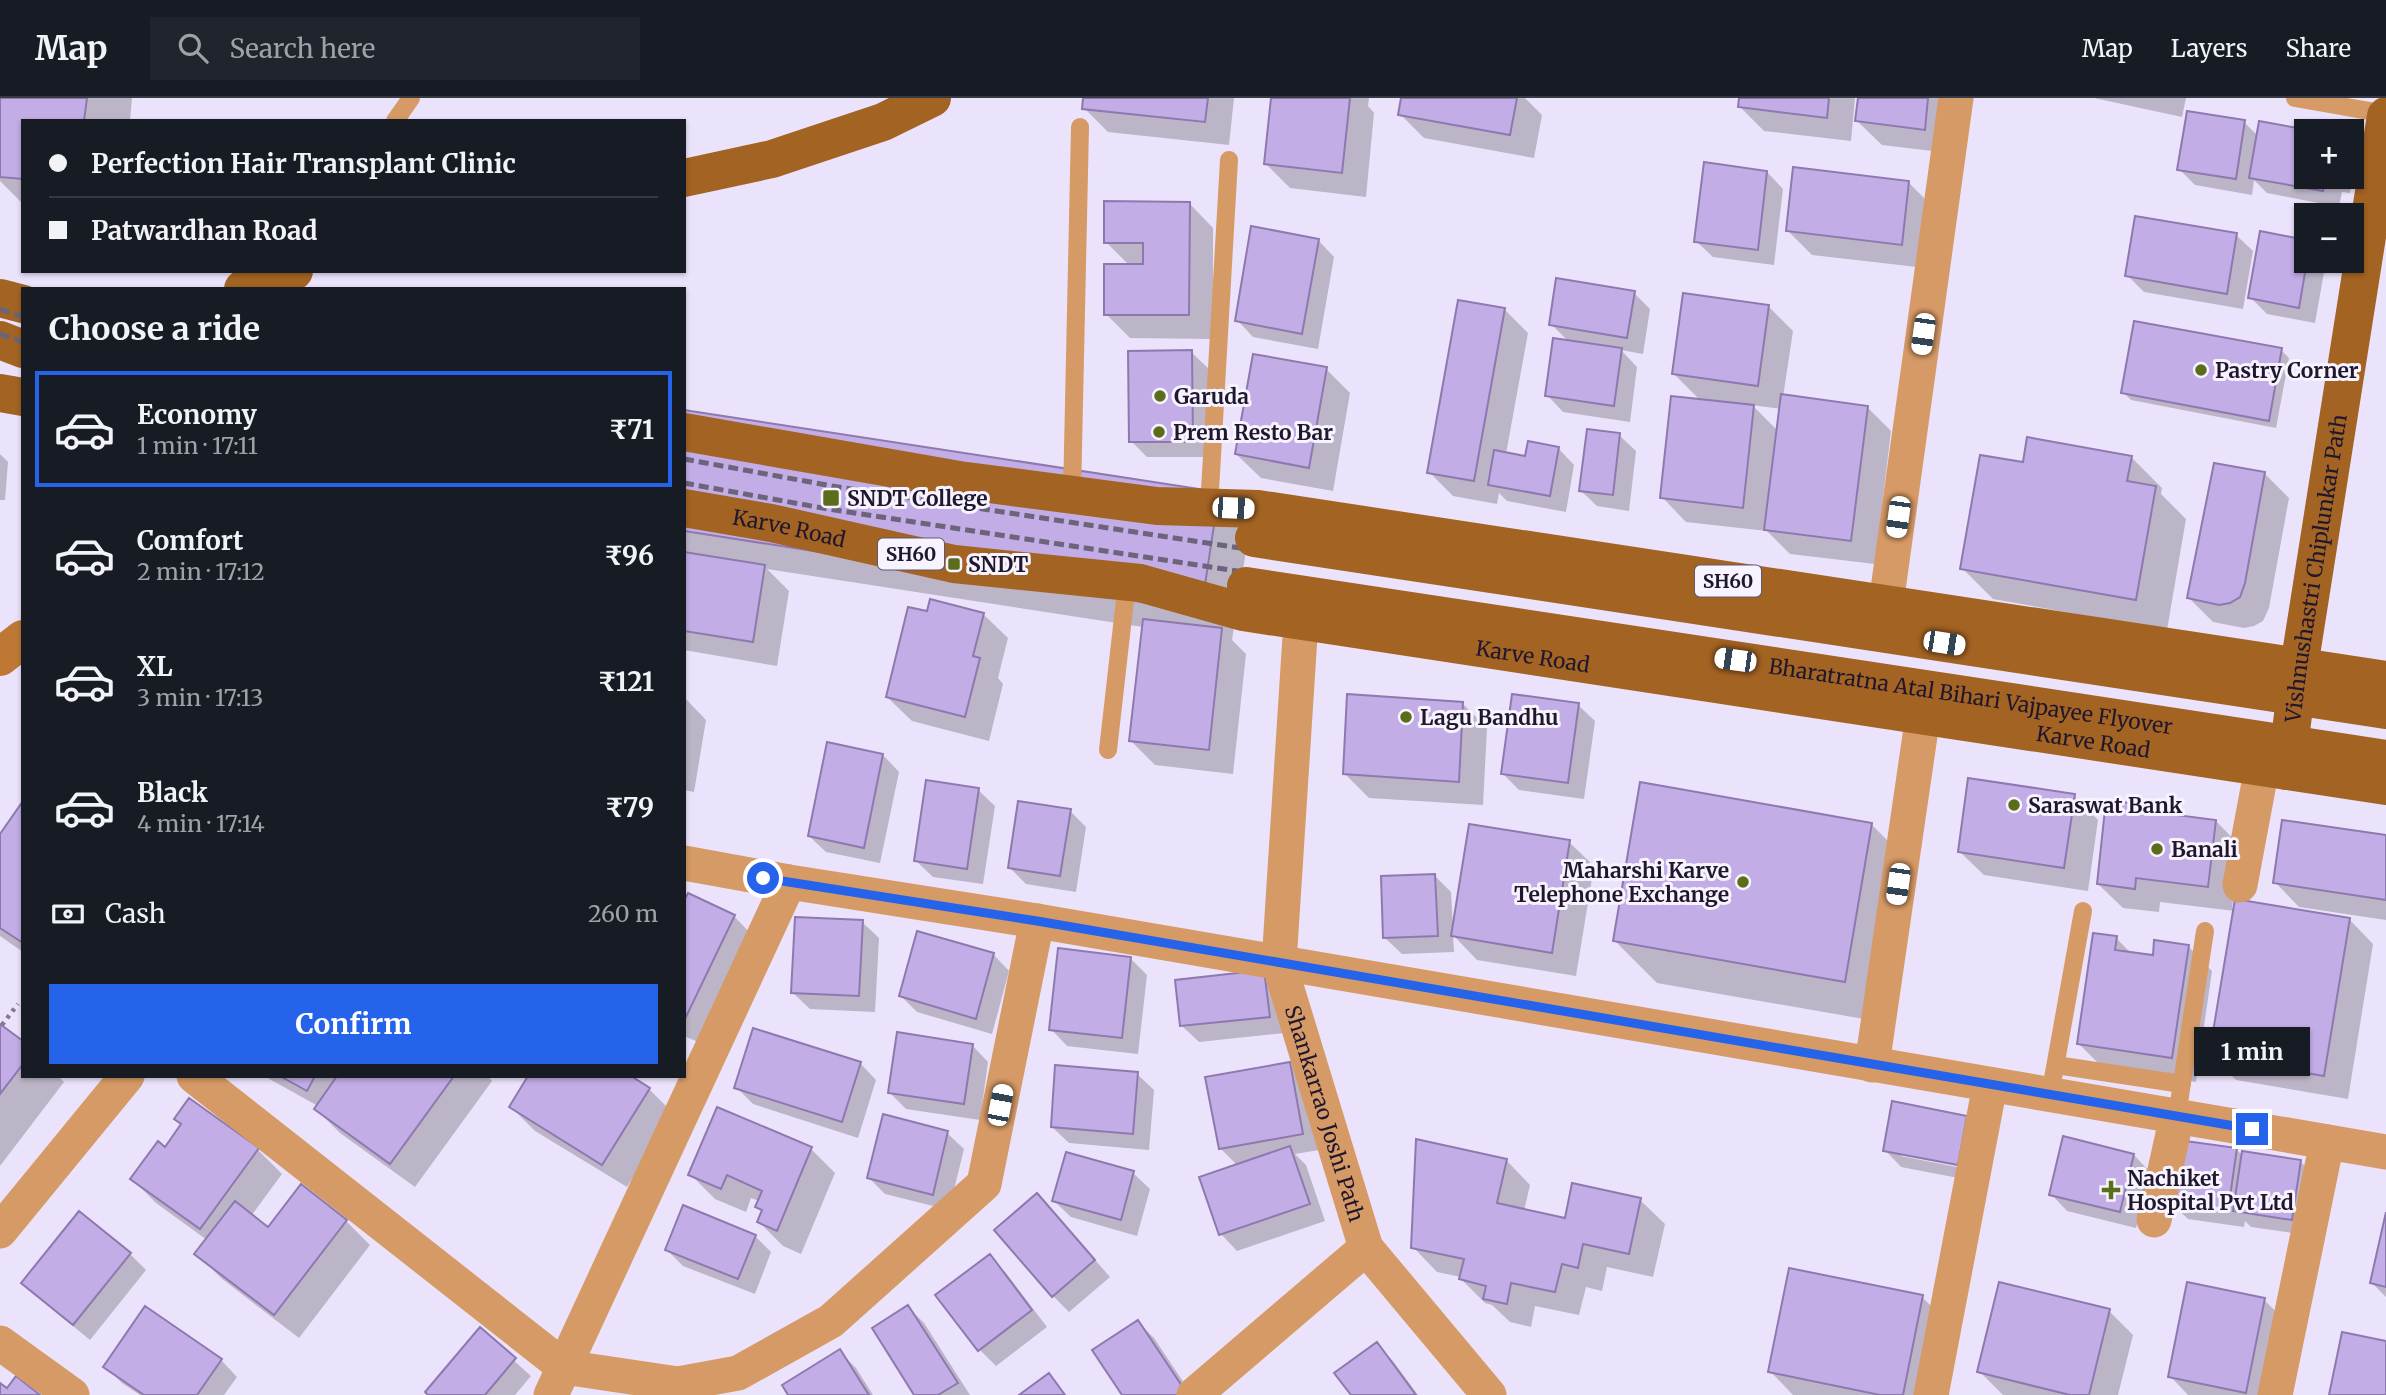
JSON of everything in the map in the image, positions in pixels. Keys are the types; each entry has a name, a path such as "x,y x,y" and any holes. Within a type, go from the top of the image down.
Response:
{"main road":[{"path":"686,178 772,159 883,122 932,98"},
{"name":"Vishnushastri Chiplunkar Path","path":"2274,769 2299,667 2381,176 2386,115"},
{"path":"249,287 288,273"},
{"path":"0,298 21,303"},
{"path":"0,340 21,348"},
{"path":"0,393 21,397"},
{"name":"SH60","path":"686,432 960,480 1157,506 1272,511 2386,680"},
{"path":"1157,506 1254,538 2386,710"},
{"name":"Karve Road","path":"686,508 771,523 954,564 1133,583 1243,612 2386,786"},
{"name":"Bharatratna Atal Bihari Vajpayee Flyover","path":"1133,583 1246,586 2386,759"}],"street":[{"path":"1886,604 1956,98"},
{"name":"Shankarrao Joshi Path","path":"1301,621 1279,963 1366,1248 1489,1395"},
{"path":"0,657 21,641"},
{"path":"1872,1065 1923,715"},
{"path":"2240,885 2274,769"},
{"path":"686,863 1990,1085 2053,1080 2179,1100 2328,1142 2386,1153"},
{"path":"558,1381 789,883"},
{"path":"196,1078 558,1381 678,1384 738,1373 831,1321 984,1184 1037,921"},
{"path":"0,1231 125,1078"},
{"path":"1931,1395 1990,1085"},
{"path":"2154,1220 2179,1100"},
{"path":"2275,1395 2328,1142"},
{"path":"1194,1395 1366,1248"},
{"path":"0,1343 72,1395"}],"lane":[{"path":"396,119 411,98"},
{"path":"2295,98 2386,115"},
{"path":"1072,495 1080,127"},
{"path":"1209,508 1229,160"},
{"path":"1108,750 1133,583"},
{"path":"2053,1080 2083,911"},
{"path":"2179,1100 2205,931"}],"path":[{"path":"2,1026 18,1004"}],"building":[{"path":"0,98 87,98 84,119 21,119 21,179 0,177"},
{"path":"1083,98 1208,98 1205,122 1082,109"},
{"path":"1271,98 1350,98 1342,173 1264,164"},
{"path":"1401,98 1517,98 1510,135 1398,115"},
{"path":"1739,98 1829,98 1827,118 1738,107"},
{"path":"1858,98 1928,98 1925,130 1855,121"},
{"path":"2187,111 2245,120 2236,179 2177,170"},
{"path":"2259,121 2294,127 2294,186 2249,178"},
{"path":"1704,162 1767,171 1758,250 1694,242"},
{"path":"1793,167 1909,181 1902,245 1786,231"},
{"path":"1104,201 1190,202 1189,315 1104,315 1104,264 1143,264 1143,243 1104,243"},
{"path":"2135,216 2237,233 2227,294 2125,276"},
{"path":"1251,226 1319,239 1302,334 1235,321"},
{"path":"2260,231 2294,238 2294,273 2305,273 2299,308 2248,298"},
{"path":"1556,278 1635,291 1627,338 1549,325"},
{"path":"1683,293 1769,305 1758,386 1672,374"},
{"path":"1458,300 1505,308 1474,481 1427,473"},
{"name":"Pastry Corner","path":"2134,321 2282,348 2269,421 2121,393"},
{"path":"1553,338 1622,348 1614,406 1545,396"},
{"name":"Garuda","path":"1192,350 1193,442 1129,442 1128,351"},
{"path":"1253,354 1327,367 1309,468 1235,454"},
{"path":"1781,394 1868,406 1851,541 1764,530"},
{"path":"1671,396 1754,405 1743,508 1660,498"},
{"name":"SNDT College","path":"686,410 1219,492 1201,611 686,531"},
{"path":"1587,429 1620,433 1613,495 1579,491"},
{"path":"2027,437 2132,456 2127,481 2156,486 2136,600 1960,569 1980,455 2023,462"},
{"path":"1528,441 1559,447 1550,496 1488,485 1494,450 1525,456"},
{"path":"2214,463 2265,472 2245,583 2240,597 2219,605 2187,598"},
{"path":"686,552 765,565 753,642 686,631"},
{"path":"930,599 984,613 973,656 980,658 965,717 886,697 908,607 927,611"},
{"path":"1143,619 1222,628 1209,750 1129,741"},
{"path":"1347,694 1463,702 1459,782 1343,774"},
{"path":"1512,694 1579,703 1568,783 1501,774"},
{"path":"827,742 883,754 864,848 808,836"},
{"path":"1968,778 2075,794 2064,868 1958,852"},
{"path":"926,780 979,788 967,869 914,861"},
{"name":"Maharshi Karve Telephone Exchange","path":"1640,782 1872,823 1845,982 1613,941"},
{"name":"Banali","path":"2106,800 2146,805 2145,811 2216,820 2208,887 2136,878 2135,889 2097,884"},
{"path":"1018,801 1071,809 1060,876 1008,868"},
{"path":"21,804 21,942 0,928 0,834"},
{"path":"2282,820 2386,835 2386,900 2273,883"},
{"path":"1469,824 1570,840 1552,953 1451,936"},
{"path":"1435,874 1438,936 1383,938 1381,876"},
{"path":"688,893 735,915 686,1017"},
{"path":"2235,899 2350,918 2324,1076 2209,1056"},
{"path":"795,917 863,920 859,996 791,993"},
{"path":"917,931 994,953 976,1019 899,996"},
{"path":"2093,933 2117,936 2115,950 2153,955 2154,940 2189,945 2172,1058 2077,1044"},
{"path":"1058,948 1131,957 1122,1038 1049,1030"},
{"path":"1264,970 1270,1017 1180,1026 1175,980"},
{"path":"0,1024 21,1040 21,1067 0,1094"},
{"path":"753,1028 861,1062 842,1122 734,1088"},
{"path":"897,1032 973,1044 964,1104 888,1093"},
{"path":"1290,1062 1303,1134 1219,1149 1205,1077"},
{"path":"1055,1065 1138,1072 1133,1134 1051,1127"},
{"path":"284,1078 314,1078 307,1091"},
{"path":"336,1078 453,1078 390,1164 314,1109"},
{"path":"527,1078 634,1078 650,1088 602,1165 509,1107"},
{"path":"189,1098 259,1148 200,1229 130,1179 158,1141 165,1147 181,1124 174,1119"},
{"path":"1892,1101 1967,1116 1958,1165 1883,1151"},
{"path":"717,1107 812,1147 777,1231 757,1222 762,1210 755,1207 762,1191 727,1175 721,1189 688,1175"},
{"path":"883,1114 948,1131 933,1195 867,1178"},
{"path":"2063,1136 2134,1154 2120,1212 2049,1195"},
{"path":"1416,1139 1507,1159 1497,1203 1565,1218 1572,1183 1641,1198 1629,1254 1583,1244 1578,1268 1562,1264 1555,1292 1511,1283 1507,1304 1483,1299 1486,1286 1459,1279 1464,1259 1411,1248"},
{"path":"2178,1140 2237,1148 2228,1211 2170,1204"},
{"path":"1290,1146 1310,1204 1219,1235 1199,1177"},
{"path":"2242,1151 2301,1160 2292,1220 2233,1211"},
{"path":"1066,1152 1134,1171 1121,1220 1052,1201"},
{"path":"301,1184 347,1220 274,1315 194,1254 235,1201 268,1227"},
{"path":"1037,1193 1095,1260 1052,1297 994,1230"},
{"path":"683,1205 756,1235 738,1279 665,1250"},
{"path":"79,1211 131,1253 73,1325 21,1283"},
{"path":"2386,1212 2386,1287 2370,1283"},
{"path":"990,1254 1032,1310 978,1351 935,1295"},
{"path":"1789,1268 1923,1295 1903,1395 1880,1395 1768,1372"},
{"path":"1999,1282 2110,1309 2089,1395 2070,1395 1977,1372"},
{"path":"2187,1282 2265,1298 2246,1393 2168,1377"},
{"path":"908,1305 958,1383 938,1395 914,1395 872,1328"},
{"path":"145,1306 222,1359 197,1395 144,1395 103,1367"},
{"path":"1138,1320 1188,1395 1122,1395 1092,1350"},
{"path":"480,1327 516,1358 485,1395 428,1395 425,1392"},
{"path":"2342,1332 2386,1341 2386,1395 2329,1395"},
{"path":"1377,1342 1416,1395 1351,1395 1334,1373"},
{"path":"840,1349 869,1395 788,1395 782,1385"},
{"path":"1049,1373 1065,1395 1019,1395"},
{"path":"16,1376 40,1395 0,1395 0,1383 7,1388"}],"railway":[{"path":"0,309 21,316"},
{"path":"0,334 21,341"},
{"path":"686,459 832,486 2386,722"},
{"path":"686,483 828,509 2386,745"}],"place":[{"name":"Pastry Corner","path":"2201,370"},
{"name":"Garuda","path":"1160,396"},
{"name":"Prem Resto Bar","path":"1159,432"},
{"name":"SNDT College","path":"831,498"},
{"name":"SNDT","path":"954,564"},
{"name":"Lagu Bandhu","path":"1406,717"},
{"name":"Saraswat Bank","path":"2014,805"},
{"name":"Banali","path":"2157,849"},
{"name":"Maharshi Karve Telephone Exchange","path":"1743,882"},
{"name":"Nachiket Hospital Pvt Ltd","path":"2111,1190"}],"route":[{"path":"763,878 1037,921 2252,1129"}]}
